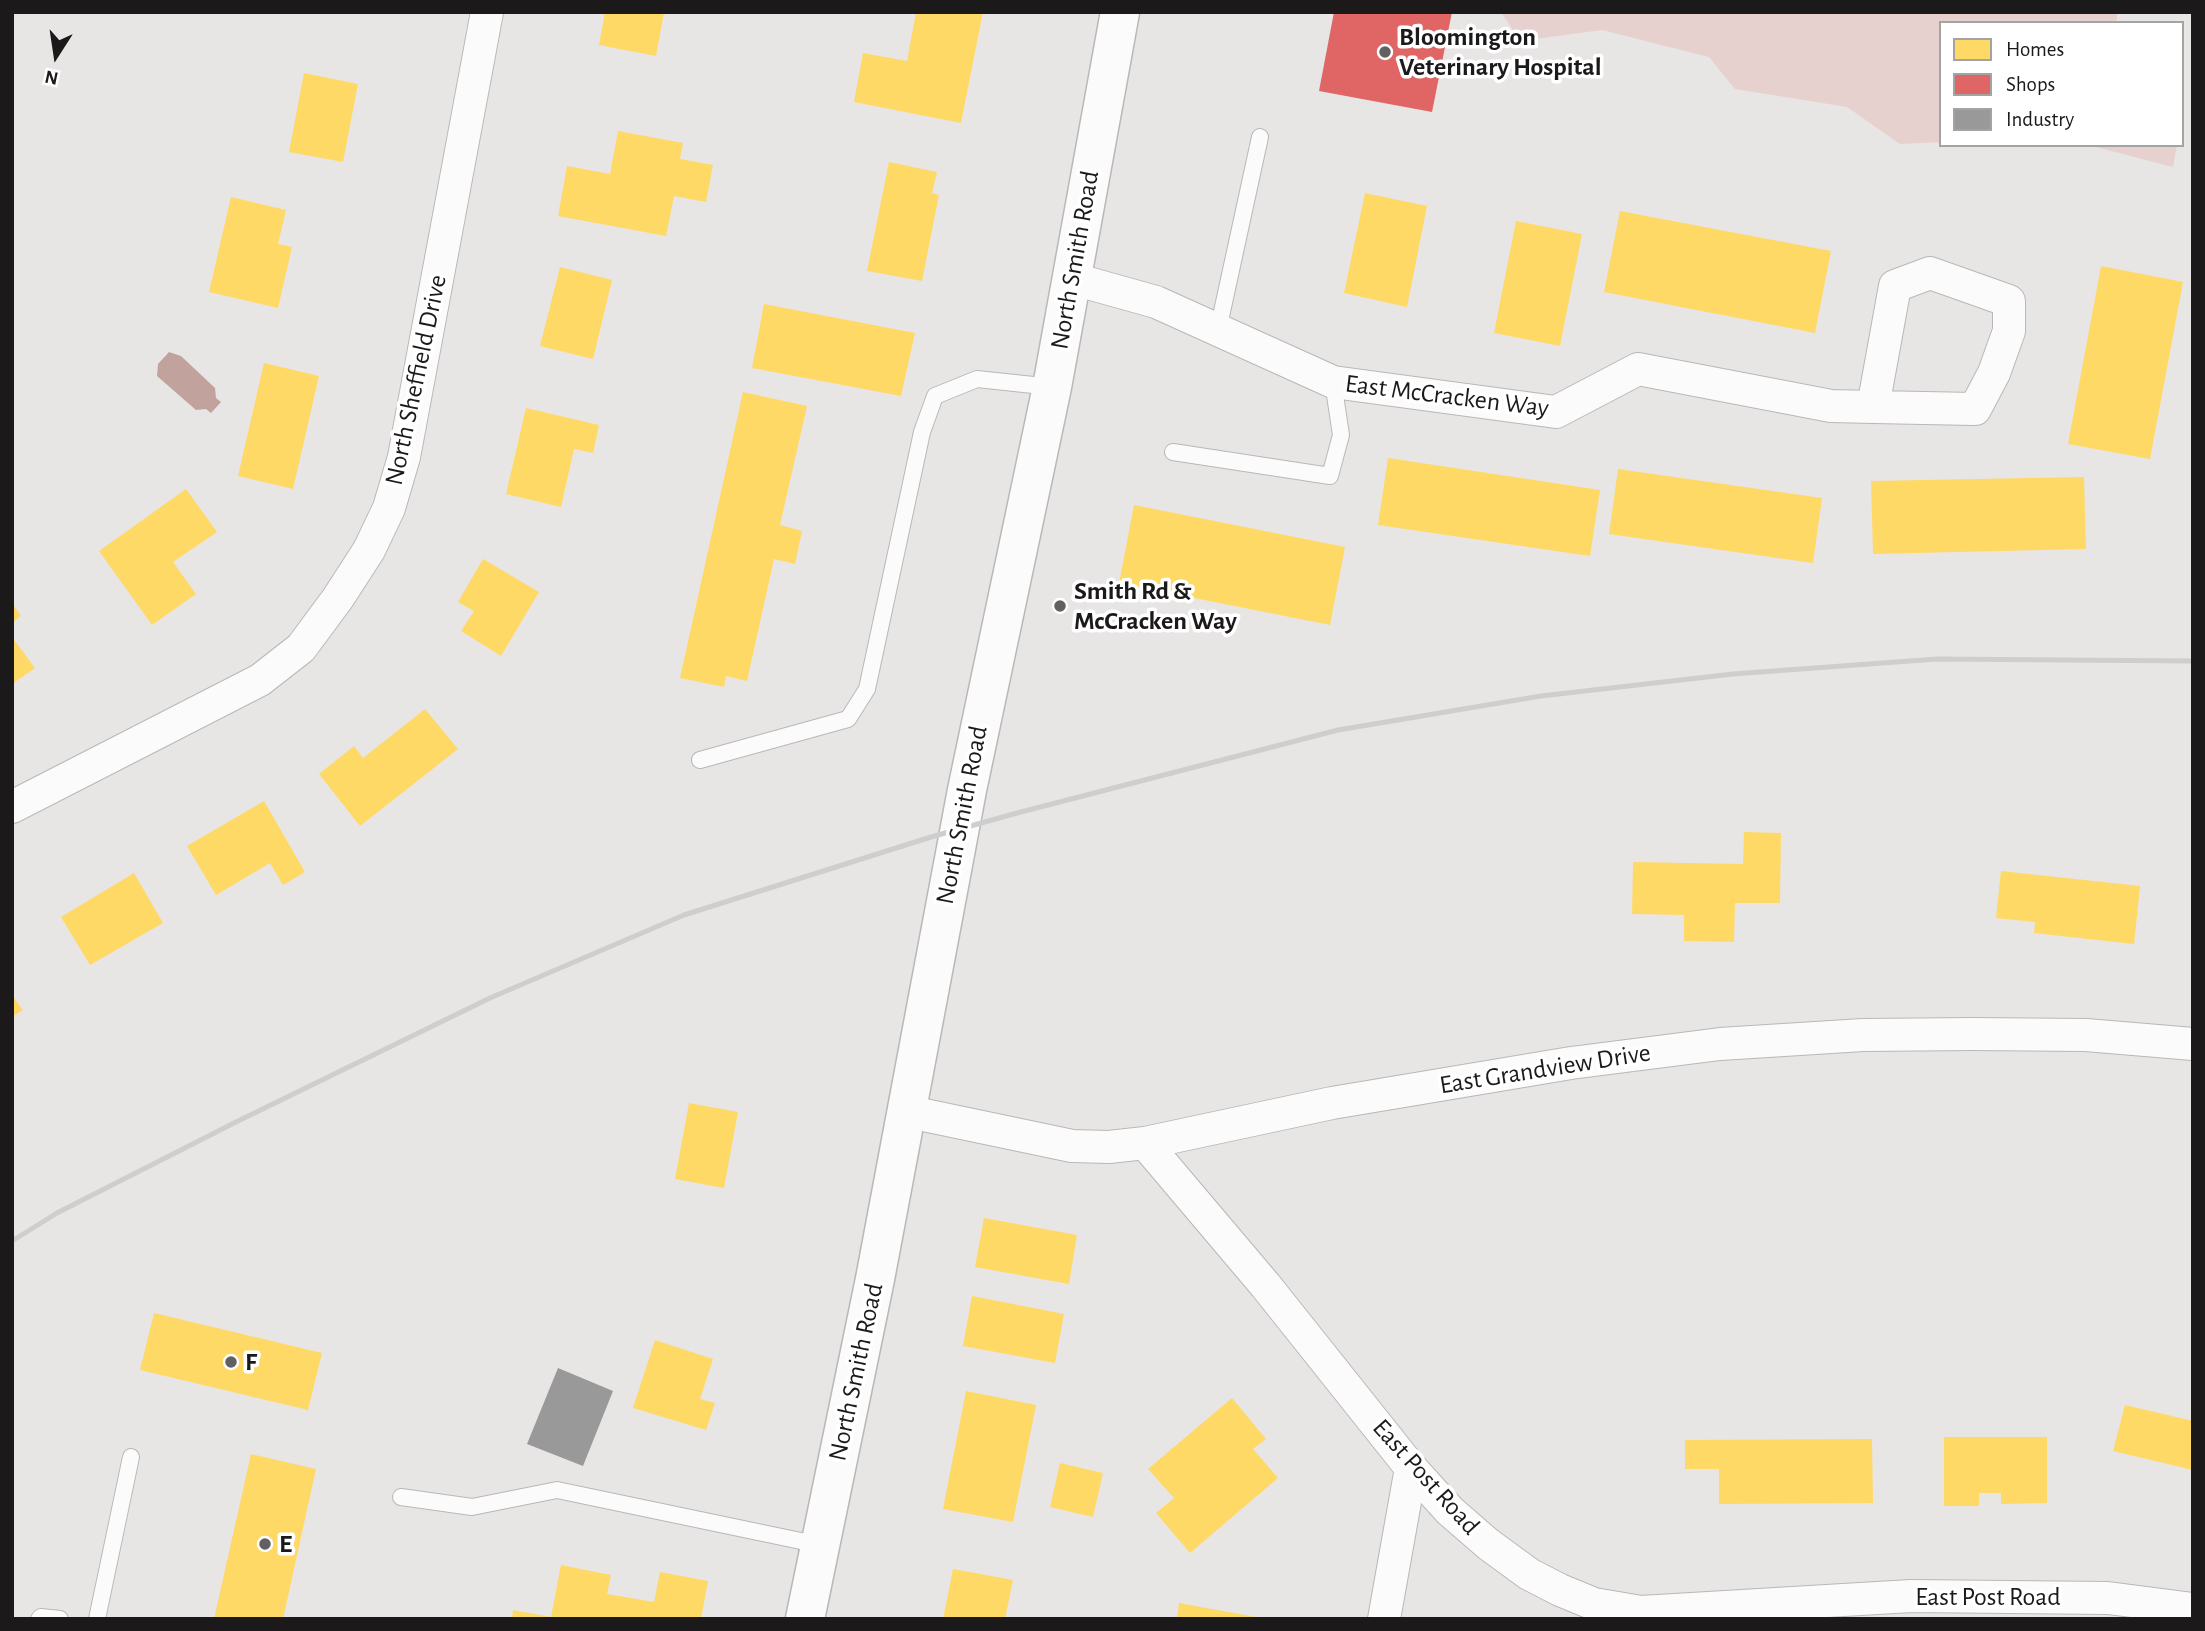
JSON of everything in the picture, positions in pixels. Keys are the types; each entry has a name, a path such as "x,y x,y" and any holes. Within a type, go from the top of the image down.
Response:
{"main road":[{"name":"North Smith Road","path":"805,1619 875,1279 964,802 1052,387 1120,12"}],"street":[{"name":"North Sheffield Drive","path":"12,807 260,680 301,648 369,550 389,508 404,457 487,12"},
{"name":"East McCracken Way","path":"1070,278 1156,302 1333,382 1556,412 1637,369 1831,406 1873,407 1975,409 1994,373 2009,331 2009,301 1930,273 1895,286 1873,407"},
{"name":"East Grandview Drive","path":"905,1111 1072,1146 1109,1147 1146,1143 1345,1101 1571,1063 1720,1044 1863,1035 1972,1034 2087,1035 2193,1044"},
{"name":"East Post Road","path":"1146,1143 1266,1286 1411,1468 1450,1511 1488,1544 1530,1574 1597,1611 1642,1612 1911,1596 2108,1598 2193,1609"},
{"path":"1384,1619 1411,1468"}],"lane":[{"path":"1218,330 1259,136"},
{"path":"699,760 848,719 867,689 922,432 935,396 977,379 1052,387"},
{"path":"1173,452 1330,476 1340,435 1333,382"},
{"path":"97,1619 131,1457"},
{"path":"401,1497 472,1507 557,1490 820,1545"},
{"path":"39,1619 60,1619"}],"shaded area":[{"path":"1501,12 2125,12 2117,14 2117,21 1939,21 1939,142 1900,144 1847,107 1735,89 1709,57 1602,30 1520,41"},
{"path":"2096,147 2177,147 2173,167"},
{"path":"169,352 181,356 215,388 216,398 221,402 211,413 206,409 196,410 157,376 158,364"}],"building: Homes":[{"path":"605,12 664,12 656,56 599,45"},
{"path":"916,12 983,12 961,123 854,102 863,53 907,61"},
{"path":"304,73 358,84 343,162 289,152"},
{"path":"618,131 683,143 680,159 713,165 706,202 674,196 666,236 558,216 567,166 610,174"},
{"path":"889,162 937,172 932,193 939,195 922,281 867,271"},
{"path":"1365,193 1427,206 1407,307 1344,293"},
{"path":"231,197 286,210 278,244 292,247 278,308 209,292"},
{"path":"1620,211 1831,251 1815,333 1604,292"},
{"path":"1516,221 1582,234 1560,346 1494,333"},
{"path":"2101,266 2183,282 2150,459 2068,444"},
{"path":"560,267 612,280 593,359 540,346"},
{"path":"764,304 915,333 901,396 752,368"},
{"path":"264,363 319,376 293,489 238,476"},
{"path":"743,392 807,406 780,525 802,531 795,564 774,559 747,681 726,676 724,687 680,678"},
{"path":"526,408 599,425 593,453 574,449 561,507 506,494"},
{"path":"1388,458 1600,490 1590,556 1378,525"},
{"path":"1618,469 1822,498 1813,563 1609,534"},
{"path":"2084,477 2086,549 1873,554 1871,481"},
{"path":"186,489 217,532 173,562 196,594 152,625 99,551"},
{"path":"1134,505 1345,547 1330,625 1119,583"},
{"path":"483,559 539,592 501,656 461,631 474,611 458,602"},
{"path":"12,603 21,616 12,623"},
{"path":"12,637 35,668 12,684"},
{"path":"425,709 458,749 360,826 319,774 354,746 363,758"},
{"path":"264,801 305,872 283,885 270,863 216,895 187,846"},
{"path":"1744,832 1781,833 1780,903 1735,903 1734,942 1684,941 1684,915 1632,914 1633,862 1743,864"},
{"path":"2001,871 2140,886 2134,944 2034,933 2035,922 1996,918"},
{"path":"134,873 163,923 90,965 61,917"},
{"path":"12,995 23,1010 12,1017"},
{"path":"689,1103 738,1112 724,1188 675,1179"},
{"path":"984,1218 1077,1235 1069,1284 975,1267"},
{"path":"972,1296 1064,1314 1055,1363 963,1346"},
{"name":"F","path":"154,1313 322,1353 308,1410 140,1370"},
{"path":"655,1340 713,1359 700,1399 715,1403 706,1430 633,1408"},
{"path":"966,1391 1036,1405 1013,1522 943,1509"},
{"path":"1232,1398 1266,1439 1253,1449 1278,1478 1190,1553 1156,1513 1174,1498 1148,1469"},
{"path":"2125,1405 2193,1421 2193,1470 2113,1451"},
{"path":"1944,1437 2047,1437 2047,1503 2001,1504 2001,1493 1979,1493 1979,1506 1944,1506"},
{"path":"1872,1439 1873,1503 1719,1504 1719,1469 1685,1469 1685,1440"},
{"name":"E","path":"251,1454 316,1469 283,1619 214,1619"},
{"path":"1060,1463 1103,1473 1093,1517 1050,1507"},
{"path":"561,1565 611,1575 607,1594 654,1602 660,1572 708,1581 701,1619 512,1619 513,1610 551,1617"},
{"path":"953,1569 1013,1580 1005,1619 943,1619"},
{"path":"1179,1603 1256,1617 1256,1619 1177,1619"}],"building: Shops":[{"name":"Bloomington Veterinary Hospital","path":"1334,12 1452,12 1432,112 1319,91"}],"building: Industry":[{"path":"558,1368 613,1391 583,1466 527,1444"}],"railway":[{"path":"12,1241 57,1213 234,1123 490,998 684,915 931,837 1017,813 1338,730 1541,696 1733,674 1937,659 2193,661"}],"place":[{"name":"Bloomington Veterinary Hospital","path":"1385,52"},
{"name":"Smith Rd & McCracken Way","path":"1060,606"},
{"name":"F","path":"231,1362"},
{"name":"E","path":"265,1544"}]}
